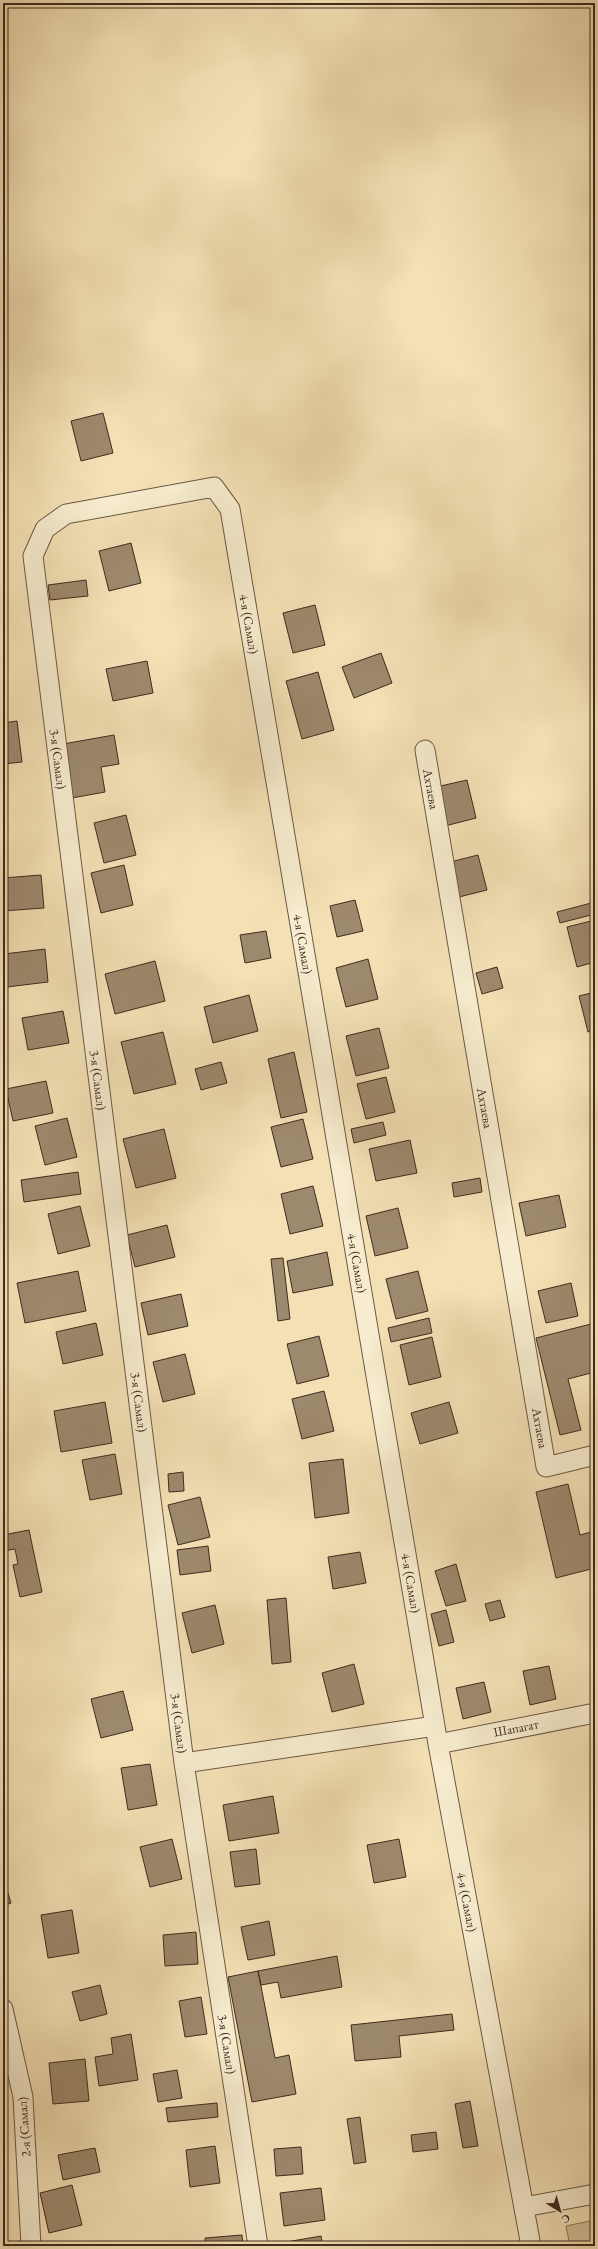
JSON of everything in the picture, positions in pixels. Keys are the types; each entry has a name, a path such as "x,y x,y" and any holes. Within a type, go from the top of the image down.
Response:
{"street":[{"name":"4-я (Самал)","path":"33,556 45,528 66,514 214,487 230,509 438,1744 531,2246"},
{"name":"3-я (Самал)","path":"33,556 184,1763 258,2246"},
{"name":"Ахтаева","path":"425,750 546,1467 595,1455"},
{"name":"Шапагат","path":"438,1744 595,1713"},
{"path":"184,1763 435,1726"},
{"name":"2-я (Самал)","path":"3,2009 23,2097 31,2246"},
{"path":"524,2207 595,2194"}],"shaded area":[{"path":"595,2220 595,2246 570,2246 566,2226"}],"building":[{"path":"103,413 113,453 81,461 71,421"},
{"path":"131,543 141,583 109,591 99,551"},
{"path":"86,580 88,596 50,600 48,585"},
{"path":"315,605 325,645 293,653 283,613"},
{"path":"381,653 392,683 354,698 342,667"},
{"path":"147,661 153,693 113,701 106,669"},
{"path":"318,672 334,730 302,739 286,681"},
{"path":"17,721 22,762 3,764 3,723"},
{"path":"114,735 119,764 101,767 105,792 72,798 63,744"},
{"path":"467,780 476,818 445,826 436,787"},
{"path":"126,815 136,855 104,863 94,823"},
{"path":"478,855 487,890 459,897 450,862"},
{"path":"124,865 133,905 101,913 91,873"},
{"path":"41,875 44,908 3,911 3,878"},
{"path":"355,900 363,931 337,937 330,906"},
{"path":"595,902 595,914 560,923 557,912"},
{"path":"595,920 595,962 577,967 567,927"},
{"path":"266,931 271,958 245,963 240,935"},
{"path":"45,949 48,982 7,987 4,954"},
{"path":"368,959 378,999 346,1007 336,968"},
{"path":"155,961 165,1001 115,1014 105,974"},
{"path":"497,967 503,988 482,994 476,973"},
{"path":"595,992 595,1030 588,1032 579,996"},
{"path":"249,995 258,1031 213,1043 204,1007"},
{"path":"63,1011 69,1043 28,1050 22,1018"},
{"path":"379,1028 389,1068 356,1076 346,1036"},
{"path":"163,1032 176,1084 134,1094 121,1042"},
{"path":"595,1037 595,1052 594,1052 591,1038"},
{"path":"294,1052 307,1112 281,1118 268,1059"},
{"path":"221,1062 227,1083 201,1090 195,1069"},
{"path":"386,1077 395,1112 366,1119 357,1084"},
{"path":"46,1081 53,1113 13,1121 6,1089"},
{"path":"67,1118 77,1157 45,1165 35,1126"},
{"path":"303,1119 313,1159 281,1167 271,1127"},
{"path":"383,1122 386,1135 354,1143 351,1129"},
{"path":"164,1129 176,1178 136,1188 123,1139"},
{"path":"410,1140 417,1173 376,1181 369,1149"},
{"path":"78,1172 81,1194 24,1202 21,1180"},
{"path":"480,1178 482,1192 454,1197 452,1183"},
{"path":"313,1186 323,1226 290,1234 281,1194"},
{"path":"559,1195 566,1227 526,1236 519,1203"},
{"path":"80,1206 90,1246 58,1254 48,1214"},
{"path":"398,1208 408,1248 375,1256 366,1216"},
{"path":"167,1225 175,1257 135,1267 127,1235"},
{"path":"327,1252 333,1285 293,1293 287,1261"},
{"path":"283,1258 290,1319 278,1321 271,1259"},
{"path":"78,1271 86,1311 25,1323 17,1283"},
{"path":"418,1271 428,1311 396,1319 386,1279"},
{"path":"571,1283 578,1316 546,1323 538,1291"},
{"path":"181,1294 188,1326 148,1335 141,1303"},
{"path":"429,1318 432,1333 391,1342 388,1328"},
{"path":"96,1323 103,1355 63,1364 56,1332"},
{"path":"595,1323 595,1372 568,1379 581,1430 560,1435 536,1338"},
{"path":"319,1336 329,1376 297,1384 287,1344"},
{"path":"432,1337 441,1377 409,1385 400,1345"},
{"path":"185,1354 195,1394 163,1402 153,1362"},
{"path":"324,1391 334,1431 302,1439 292,1399"},
{"path":"105,1402 112,1443 61,1452 54,1411"},
{"path":"449,1402 458,1433 420,1444 411,1413"},
{"path":"115,1454 122,1494 90,1500 82,1460"},
{"path":"343,1459 349,1513 315,1518 309,1463"},
{"path":"183,1472 184,1491 169,1492 168,1474"},
{"path":"568,1484 580,1535 595,1531 595,1568 556,1578 536,1492"},
{"path":"200,1497 210,1537 178,1545 168,1505"},
{"path":"29,1530 42,1592 20,1597 13,1565 18,1564 15,1549 3,1551 3,1535"},
{"path":"208,1546 211,1571 180,1575 177,1550"},
{"path":"360,1552 366,1583 333,1589 328,1557"},
{"path":"456,1564 466,1601 446,1606 435,1571"},
{"path":"286,1598 291,1662 272,1664 267,1600"},
{"path":"500,1600 505,1617 490,1621 485,1604"},
{"path":"215,1605 224,1644 192,1653 182,1613"},
{"path":"446,1610 454,1642 439,1646 431,1614"},
{"path":"595,1660 595,1679 592,1661"},
{"path":"354,1664 364,1704 332,1712 322,1673"},
{"path":"549,1666 556,1699 530,1705 523,1671"},
{"path":"484,1682 491,1712 463,1719 456,1688"},
{"path":"123,1691 133,1730 101,1738 91,1699"},
{"path":"150,1764 157,1805 128,1810 121,1768"},
{"path":"273,1796 279,1833 229,1841 223,1805"},
{"path":"172,1839 182,1879 150,1887 140,1847"},
{"path":"399,1839 406,1877 374,1883 367,1845"},
{"path":"256,1849 260,1884 235,1887 230,1852"},
{"path":"3,1876 11,1903 3,1906"},
{"path":"72,1910 79,1953 48,1958 41,1915"},
{"path":"269,1921 275,1955 248,1960 241,1927"},
{"path":"196,1932 198,1964 165,1966 163,1935"},
{"path":"337,1956 342,1987 281,1998 278,1982 261,1985 258,1971"},
{"path":"258,1971 275,2058 289,2055 296,2094 252,2102 228,1977"},
{"path":"100,1985 107,2014 80,2021 72,1992"},
{"path":"201,1997 207,2034 185,2037 179,2001"},
{"path":"452,2014 454,2030 399,2036 401,2057 355,2061 351,2025"},
{"path":"131,2034 138,2080 99,2086 95,2057 113,2054 111,2038"},
{"path":"85,2059 89,2101 53,2104 49,2063"},
{"path":"177,2070 182,2098 158,2102 153,2074"},
{"path":"470,2101 478,2146 463,2148 455,2104"},
{"path":"217,2103 218,2117 168,2122 166,2108"},
{"path":"360,2117 366,2162 354,2164 347,2119"},
{"path":"436,2132 438,2149 413,2152 411,2135"},
{"path":"215,2146 220,2183 190,2187 186,2150"},
{"path":"301,2147 303,2174 276,2176 274,2149"},
{"path":"95,2148 100,2172 63,2180 58,2155"},
{"path":"72,2185 82,2225 49,2233 40,2193"},
{"path":"321,2188 325,2220 284,2226 280,2193"},
{"path":"242,2235 243,2246 205,2246 205,2238"},
{"path":"321,2236 323,2246 269,2246 269,2245"}]}
